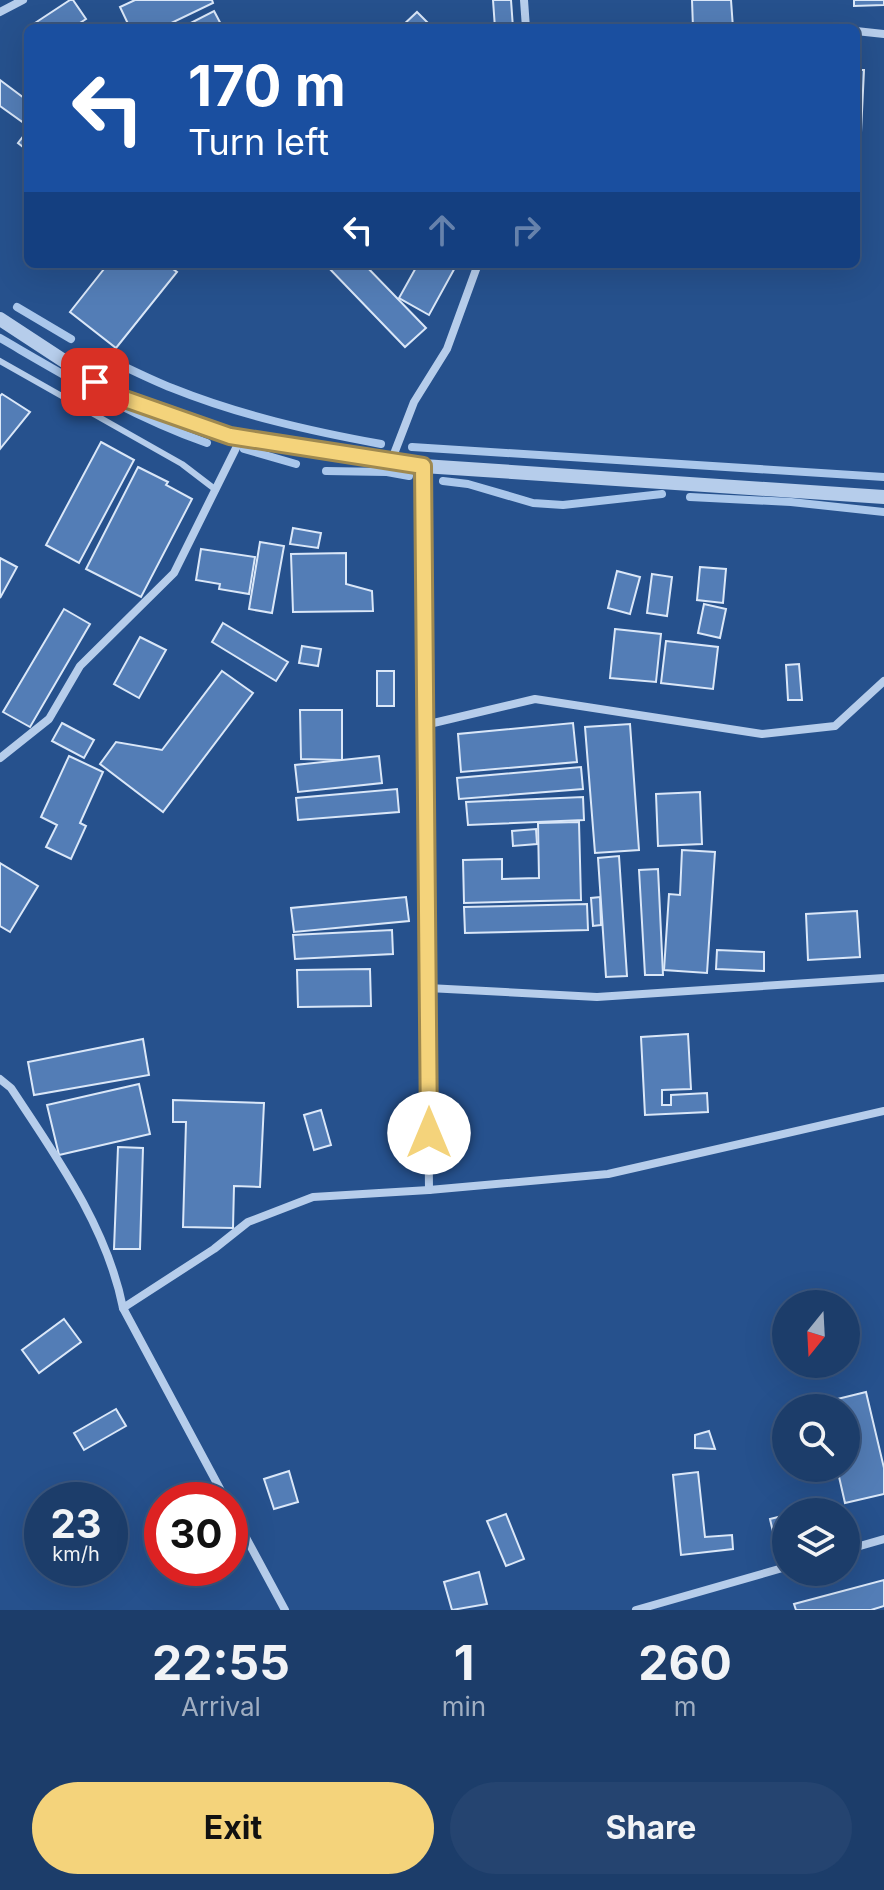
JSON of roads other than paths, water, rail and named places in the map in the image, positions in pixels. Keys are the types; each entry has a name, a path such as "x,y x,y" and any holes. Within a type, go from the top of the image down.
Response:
{"street":[{"path":"0,12 23,0"},
{"path":"524,0 526,24"},
{"path":"860,31 884,34"},
{"path":"392,459 414,402 447,349 477,268"},
{"path":"0,319 119,397 241,438 423,466 884,497"},
{"path":"0,758 49,719 80,666 174,573 241,438"},
{"path":"423,466 429,1190"},
{"path":"425,725 535,699 762,734 835,726 884,681"},
{"path":"428,988 597,997 884,978"},
{"path":"0,1079 11,1088 61,1164 110,1259 123,1308 216,1482"},
{"path":"123,1308 214,1249 248,1222 313,1197 608,1174 884,1111"},
{"path":"860,1546 884,1539"},
{"path":"248,1541 285,1610"},
{"path":"636,1610 772,1571"}],"lane":[{"path":"0,361 182,464 216,490"}],"waterway":[{"path":"17,307 71,339"},
{"path":"0,338 126,408 207,443"},
{"path":"104,357 197,398 301,428 381,444"},
{"path":"412,447 884,477"},
{"path":"244,449 296,464"},
{"path":"326,471 387,472 409,476"},
{"path":"443,481 468,484 533,503 563,505 662,494"},
{"path":"690,497 791,502 884,512"}]}
